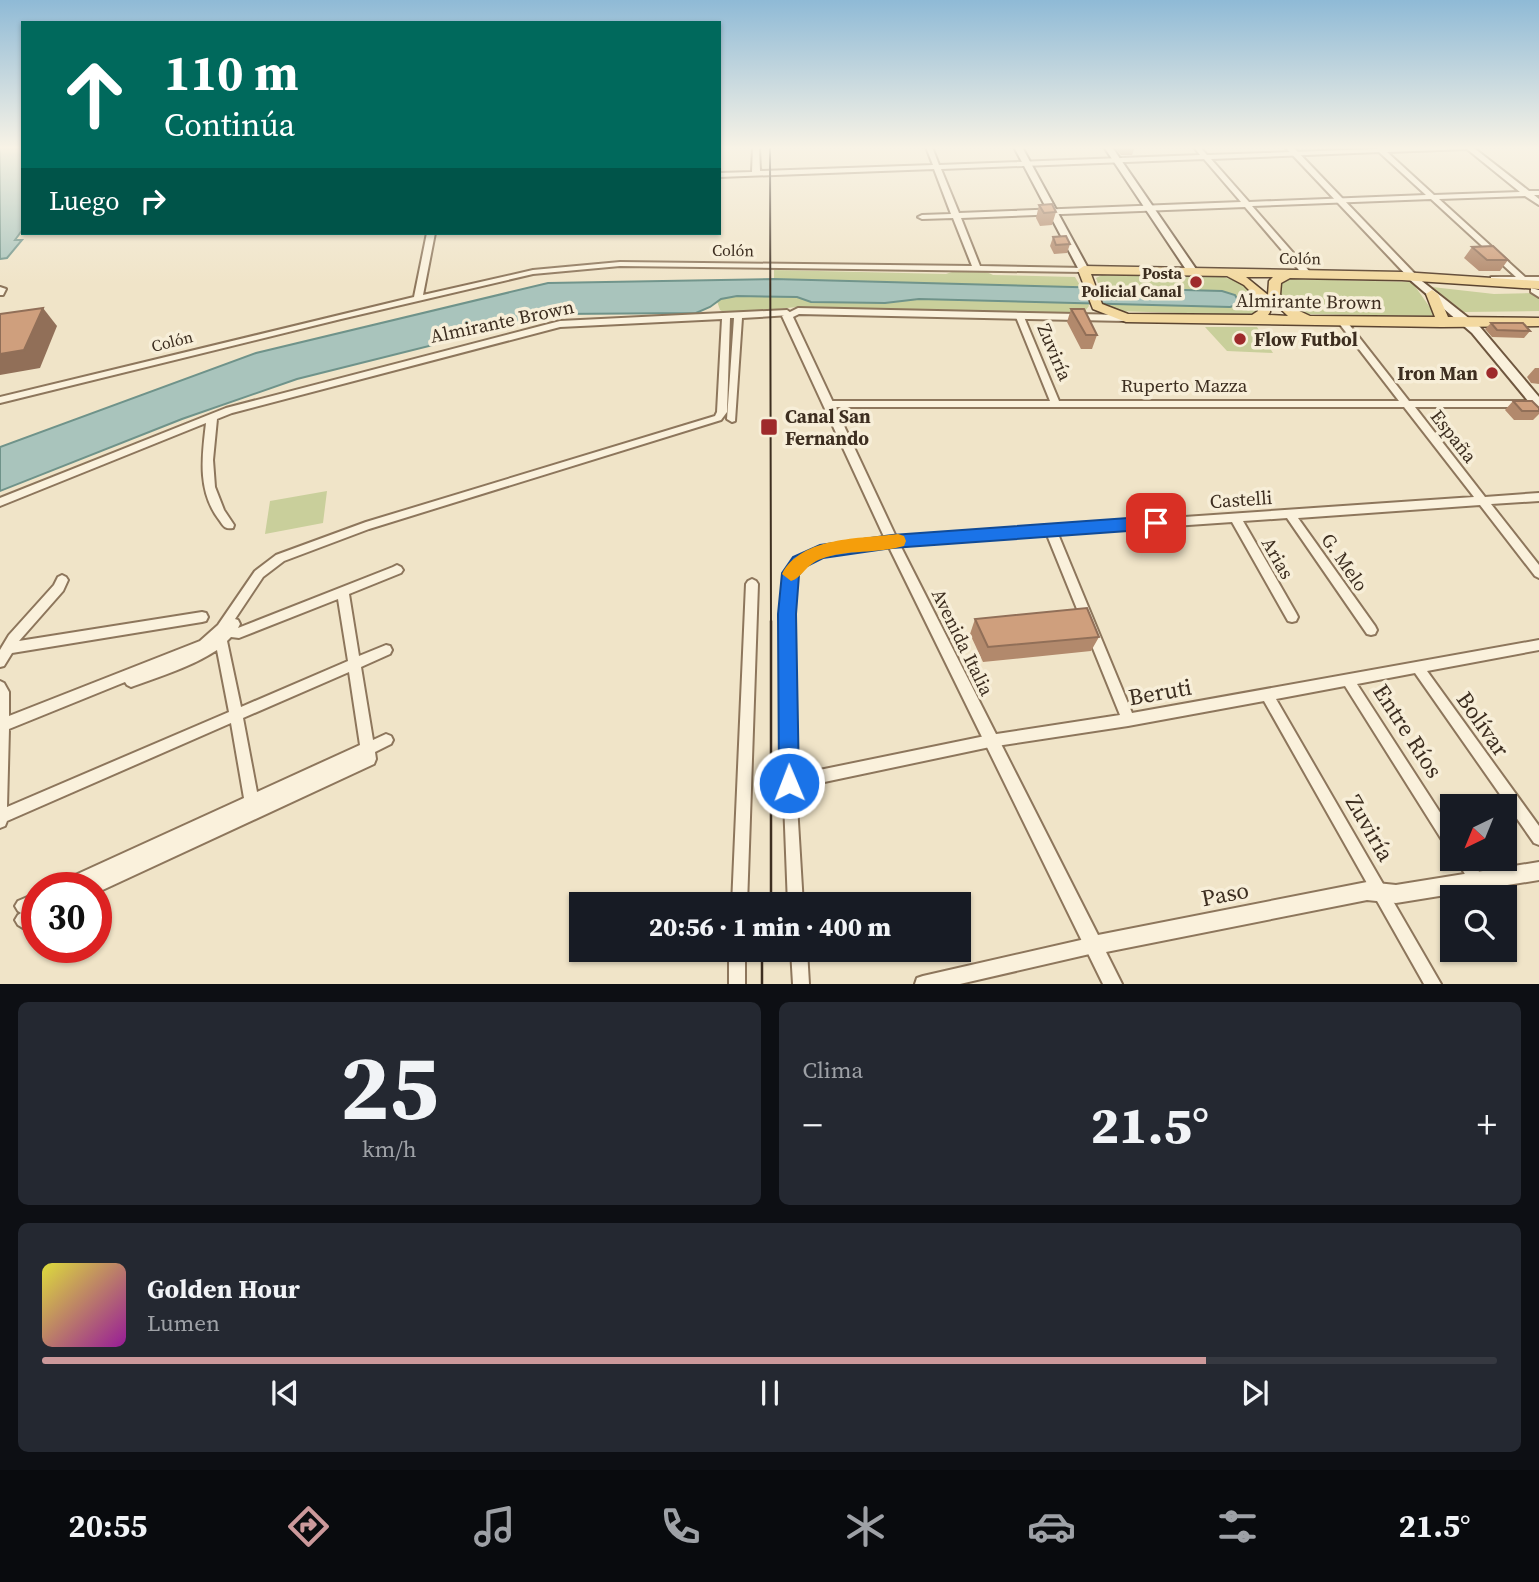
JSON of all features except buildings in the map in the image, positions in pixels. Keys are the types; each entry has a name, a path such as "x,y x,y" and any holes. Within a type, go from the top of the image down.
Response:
{"main road":[{"path":"1042,193 1084,270 1097,306 1126,318"},
{"path":"1140,193 1193,272"},
{"name":"Colón","path":"1084,270 1413,277 1537,284"},
{"path":"1223,273 1248,282 1261,294 1266,307 1262,315 1254,320"},
{"path":"1287,274 1273,285 1275,298 1288,310 1315,320"},
{"path":"1413,277 1465,323 1536,405 1539,417"},
{"path":"1432,294 1442,314 1441,323"},
{"name":"Almirante Brown","path":"1126,318 1539,322"}],"street":[{"path":"948,193 977,270"},
{"path":"1236,193 1307,274"},
{"path":"1333,193 1413,277"},
{"path":"1428,193 1522,278"},
{"path":"922,217 1539,193"},
{"path":"1528,194 1539,203"},
{"path":"418,299 431,235"},
{"name":"Colón","path":"0,400 533,272 584,265 1084,270"},
{"name":"Colón","path":"1480,280 1522,278 1537,284"},
{"path":"1078,317 1091,313 1097,306"},
{"name":"Almirante Brown","path":"0,502 212,416 339,379 560,324 788,313 1126,318"},
{"name":"Avenida Italia","path":"788,313 788,320 892,541 1113,984"},
{"path":"732,419 738,317"},
{"name":"Zuviría","path":"1020,317 1055,402"},
{"path":"1,729 206,652 222,635 274,563 305,548 366,526 718,418 722,412 726,318"},
{"name":"España","path":"1341,320 1539,573"},
{"name":"Ruperto Mazza","path":"829,404 1055,402 1536,405"},
{"path":"212,416 206,481 218,514 229,525"},
{"name":"Castelli","path":"789,783 787,614 791,573 799,562 820,552 892,541 1539,497"},
{"name":"G. Melo","path":"1289,513 1371,630"},
{"name":"Arias","path":"1235,517 1292,617"},
{"path":"1051,530 1128,720"},
{"path":"222,635 239,633 397,570"},
{"path":"0,662 37,610 59,588 62,580"},
{"path":"740,892 752,584"},
{"path":"100,872 369,759 352,665 343,592"},
{"path":"8,648 202,617"},
{"path":"222,635 253,806"},
{"name":"Beruti","path":"789,783 990,741 1128,720 1539,645"},
{"path":"0,817 386,650"},
{"name":"Bolívar","path":"1418,668 1539,838"},
{"name":"Entre Ríos","path":"1348,680 1440,824"},
{"path":"0,688 3,692 0,823"},
{"name":"Zuviría","path":"1267,695 1433,984"},
{"path":"367,748 386,740"},
{"path":"789,783 795,892"},
{"path":"112,877 253,806"},
{"name":"Paso","path":"923,984 1094,945 1367,891 1396,894 1539,871"},
{"path":"1471,872 1477,881"},
{"path":"737,962 737,984"},
{"path":"800,962 801,984"}],"green space":[{"path":"774,270 946,274 976,271 993,275 1075,277 1081,287 774,279"},
{"path":"1102,275 1224,277 1245,284 1259,298 1260,309 1250,315 1114,311 1106,304 1230,307 1222,291 1100,288 1096,278"},
{"path":"1288,279 1412,282 1436,316 1303,314 1290,307 1277,294 1279,284"},
{"path":"1432,287 1494,294 1533,293 1539,298 1539,311 1464,312"},
{"path":"727,297 797,297 812,302 885,303 919,299 1088,303 1089,306 1084,312 1073,314 797,307 727,314 720,310 717,301"},
{"name":"Flow Futbol","path":"1205,327 1257,327 1273,353 1227,351"},
{"path":"327,491 323,523 265,534 270,501"}],"water":[{"path":"0,193 21,193 21,232 15,240 22,240 7,258 0,259"},
{"path":"774,279 1222,291 1235,295 1240,304 1230,307 919,299 885,303 811,302 797,297 737,296 721,299 696,313 557,314 297,379 182,419 0,491 0,447 256,353 548,283"}],"tram line":[{"path":"770,193 771,623"},
{"path":"771,623 771,892"},
{"path":"762,962 762,984"}],"slow traffic":[{"path":"791,574 799,562 809,555 898,541"}],"place":[{"name":"Posta Policial Canal","path":"1196,282"},
{"name":"Flow Futbol","path":"1240,339"},
{"name":"Iron Man","path":"1492,373"},
{"name":"Canal San Fernando","path":"769,427"}],"route":[{"path":"789,783 787,614 791,573 799,562 820,552 892,541 1156,523"}]}
